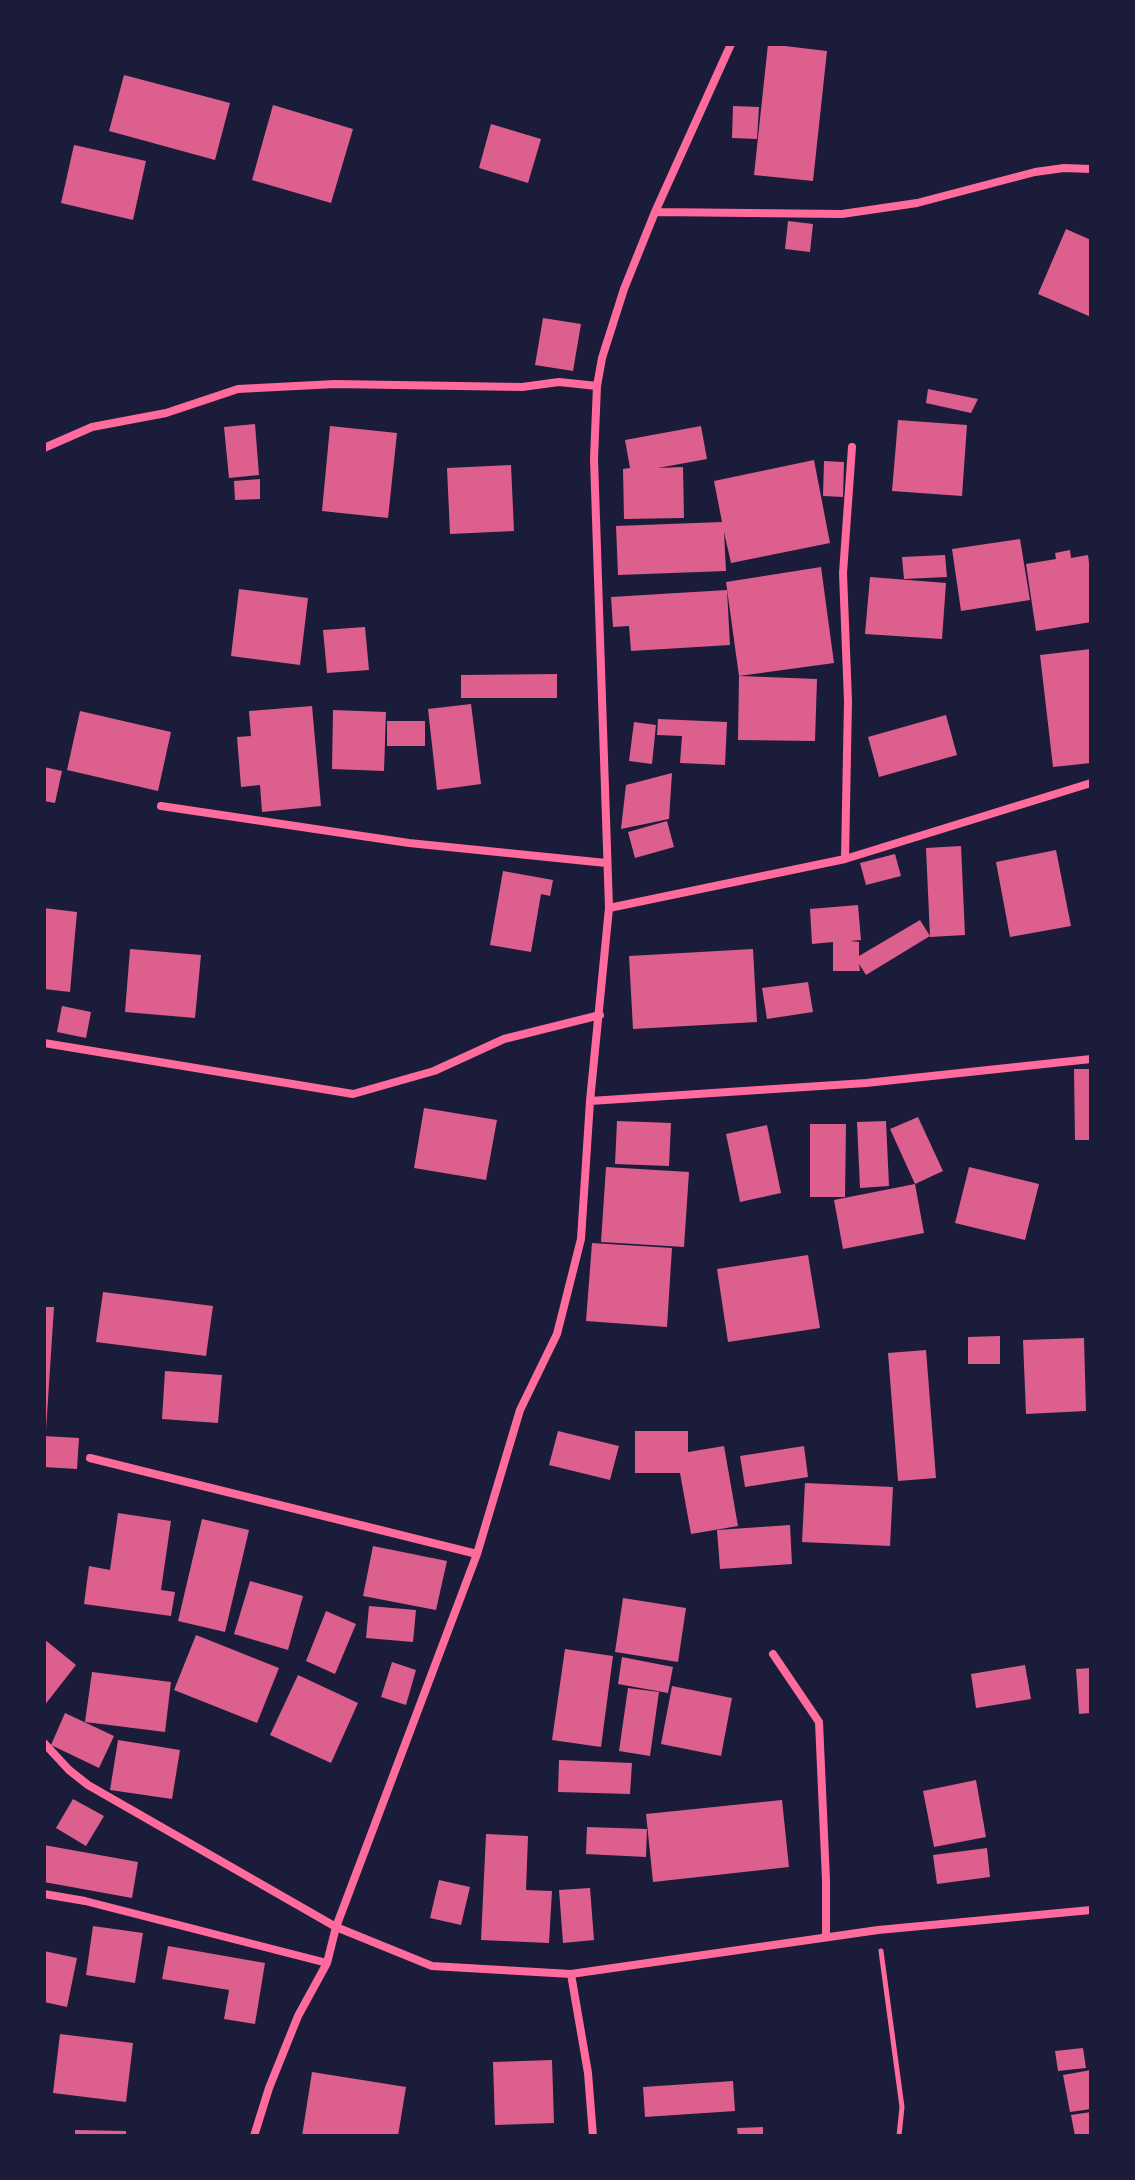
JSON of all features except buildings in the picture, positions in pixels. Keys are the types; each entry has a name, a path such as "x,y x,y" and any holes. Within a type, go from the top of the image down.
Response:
{"street":[{"path":"254,2136 269,2088 298,2016 327,1963 336,1927 477,1554 520,1410 557,1334 581,1239 590,1101 609,908 594,459 597,386 602,358 624,289 655,212 731,44"},
{"path":"655,212 842,214 917,203 1035,172 1064,168 1091,169"},
{"path":"44,448 92,427 166,413 238,389 335,384 522,387 559,382 597,386"},
{"path":"845,859 848,701 843,573 852,447"},
{"path":"609,908 845,859 1091,783"},
{"path":"161,806 409,843 606,863"},
{"path":"44,1043 353,1094 434,1071 504,1039 600,1015"},
{"path":"590,1101 866,1083 1091,1059"},
{"path":"90,1458 477,1554"},
{"path":"773,1654 819,1722 826,1937"},
{"path":"44,1743 88,1785 336,1927 432,1966 571,1974 878,1930 1091,1910"},
{"path":"44,1894 85,1901 327,1963"},
{"path":"571,1974 588,2073 593,2136"}],"path":[{"path":"878,1930 902,2107 899,2136"}]}
